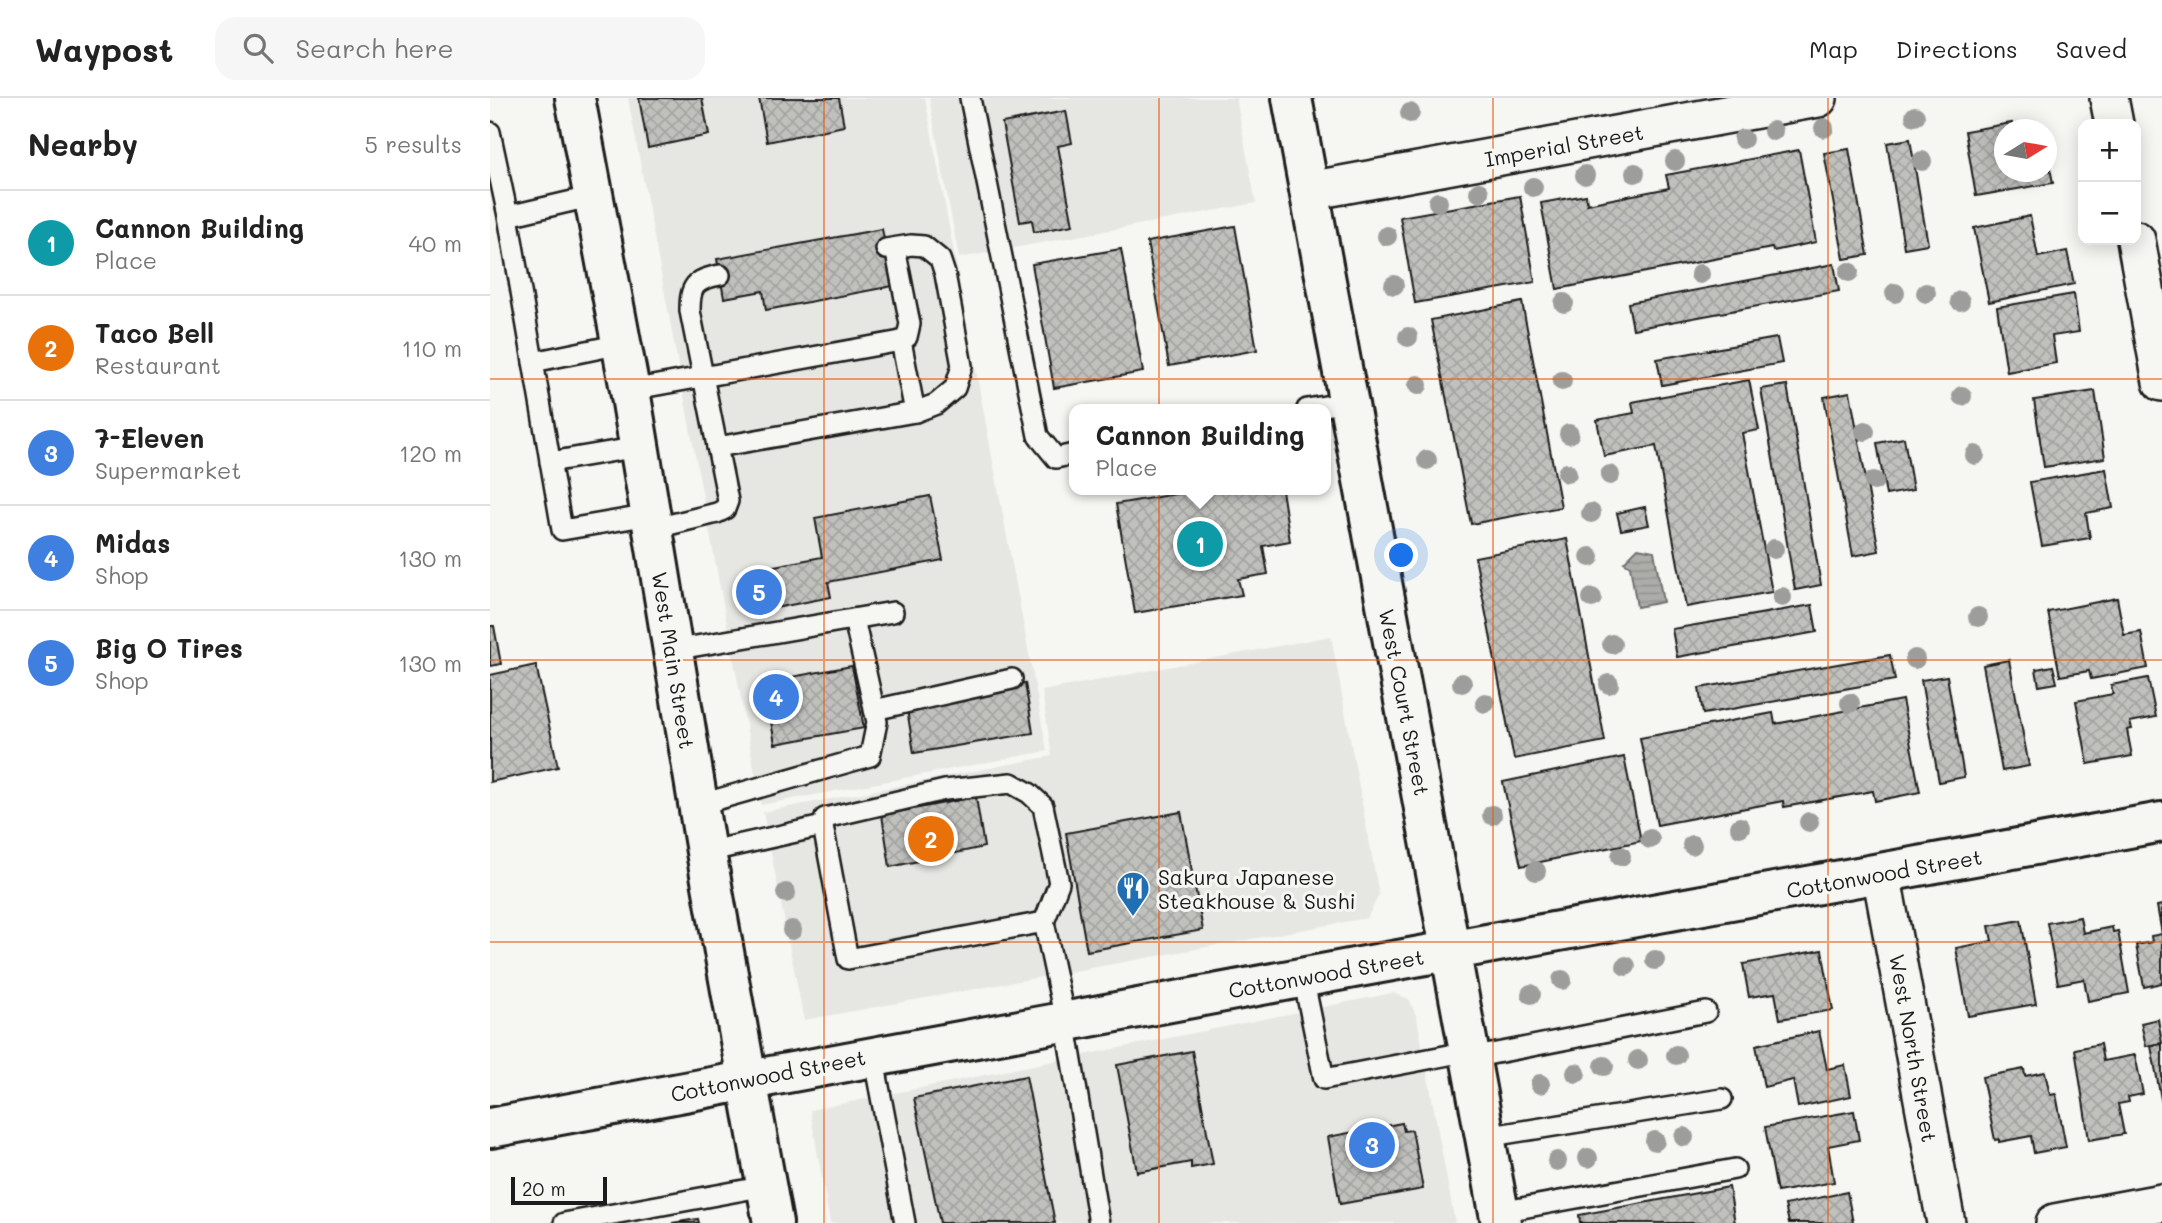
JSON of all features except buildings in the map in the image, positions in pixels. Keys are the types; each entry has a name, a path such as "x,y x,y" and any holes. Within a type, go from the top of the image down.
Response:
{"street":[{"name":"West Main Street","path":"575,98 630,390 706,852 773,1223"},
{"name":"West Court Street","path":"1292,98 1501,1218"},
{"name":"Imperial Street","path":"1309,191 1818,98"},
{"path":"2109,98 2113,119"},
{"path":"2137,245 2162,382"},
{"name":"Cottonwood Street","path":"490,1128 873,1055 2162,822"},
{"name":"West North Street","path":"1881,873 1946,1223"},
{"path":"2055,1223 2162,1203"}],"lane":[{"path":"970,98 1038,436 1056,458 1069,455"},
{"path":"490,132 508,216 562,530 699,519 724,509 728,501 690,311 693,287 699,281 720,275"},
{"path":"508,216 594,196"},
{"path":"630,390 901,341 907,337 910,324 891,248 924,246 940,259 962,366 956,388 936,404 915,412 718,447"},
{"path":"901,341 915,412"},
{"path":"533,362 621,344"},
{"path":"1331,405 1349,402"},
{"path":"550,462 639,447"},
{"path":"673,650 893,612"},
{"path":"698,805 870,756 877,722 854,619"},
{"path":"874,710 1012,679"},
{"path":"1044,922 848,959 823,826 825,818 945,790 1011,783 1029,793 1043,806 1059,883 1044,922 1065,1020 1099,1223"},
{"path":"706,852 823,826"},
{"path":"1303,977 1324,1079 1706,1012"},
{"path":"873,1055 905,1223"},
{"path":"1485,1137 1723,1099"},
{"path":"1501,1218 1735,1169"},
{"path":"564,1223 631,1217 766,1186"}],"shaded area":[{"path":"628,98 925,98 1047,751 761,805"},
{"path":"929,98 1236,98 1256,203 959,258"},
{"path":"1638,548 1654,551 1663,602 1637,607 1630,566 1624,562"},
{"path":"1331,636 1379,895 1367,918 804,1020 763,812 1052,756 1042,691"},
{"path":"1393,993 1409,999 1417,1018 1455,1223 830,1223 810,1110"}],"place":[{"name":"Cannon Building","path":"1200,544"},
{"name":"Big O Tires","path":"759,592"},
{"name":"Midas","path":"776,697"},
{"name":"Taco Bell","path":"931,839"},
{"name":"Sakura Japanese Steakhouse & Sushi","path":"1133,918"},
{"name":"7-Eleven","path":"1372,1145"}]}
